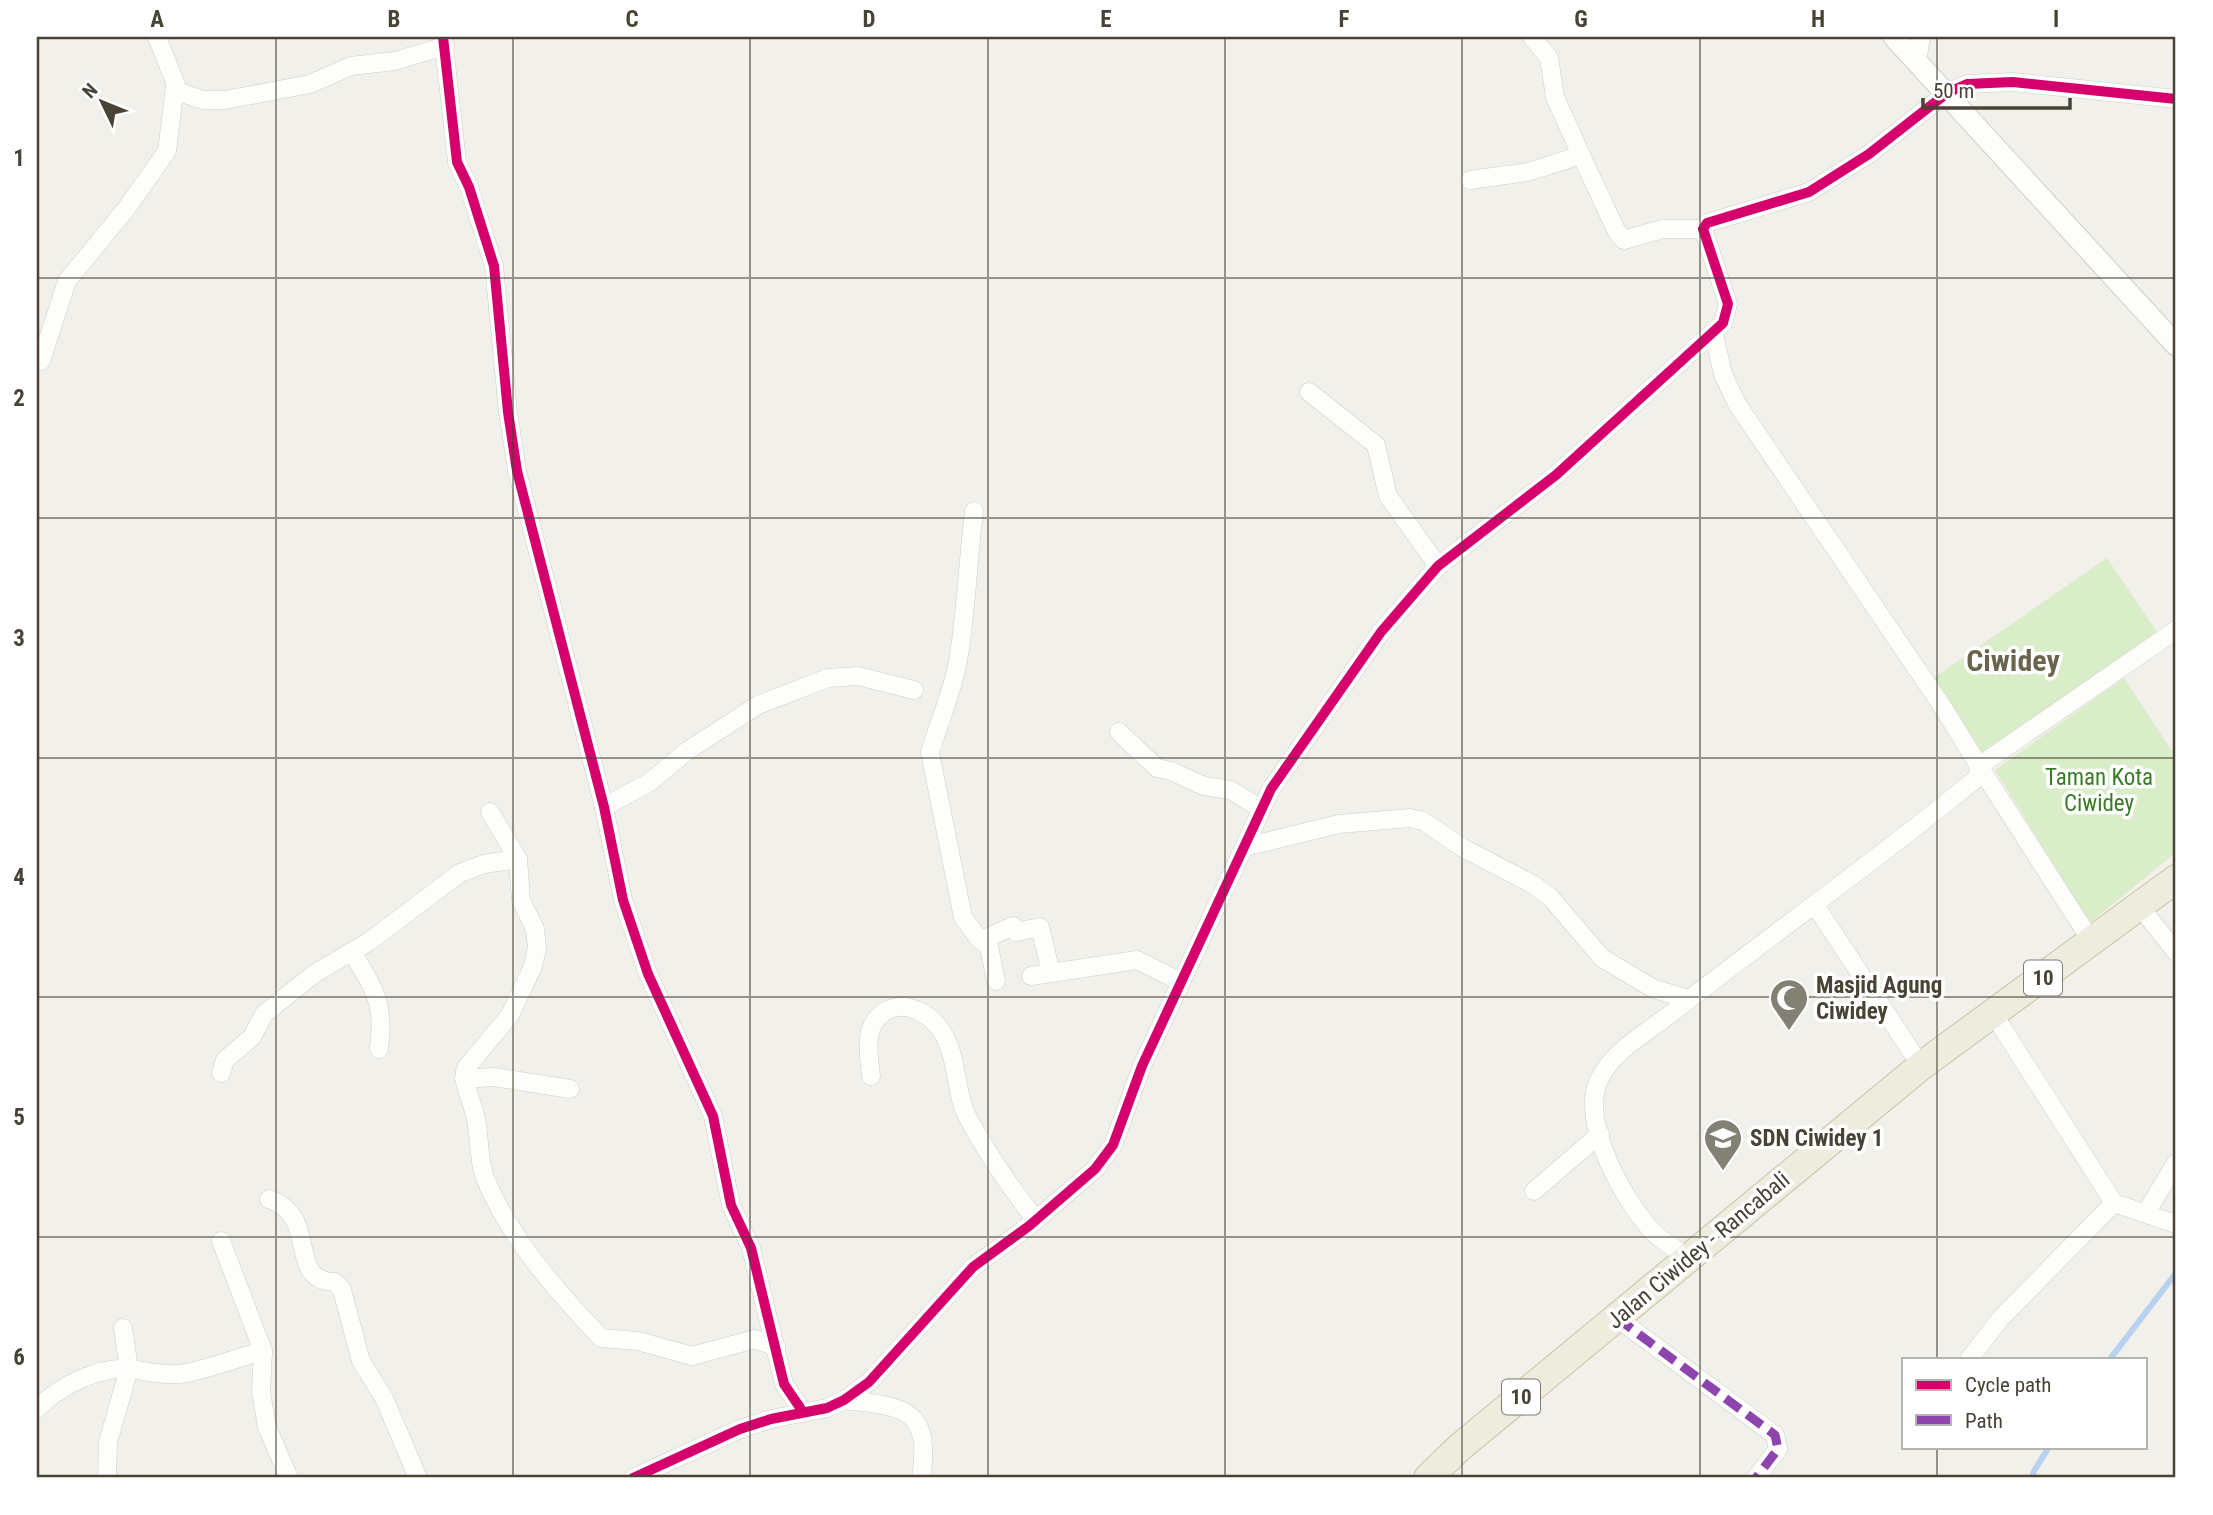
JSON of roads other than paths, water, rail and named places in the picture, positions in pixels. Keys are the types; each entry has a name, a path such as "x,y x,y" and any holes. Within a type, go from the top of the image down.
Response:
{"highway":[{"name":"Jalan Ciwidey - Rancabali","path":"1428,1478 1446,1458 1921,1066 2176,879"}],"street":[{"path":"41,361 67,281 126,209 167,151 175,86 157,37"},
{"path":"1532,37 1549,58 1555,97 1617,232 1624,240 1662,229 1703,229"},
{"path":"1894,37 2176,345"},
{"path":"1917,61 1922,37"},
{"path":"175,86 192,97 225,100 310,84 351,66 406,59 444,41 457,162 473,197 494,266 508,412 517,471 604,807 623,900 648,974 713,1116 731,1205 751,1248 784,1384 803,1412"},
{"path":"1703,229 1707,223 1719,218 1810,192 1868,153 1947,93 1967,85 2013,82 2176,99"},
{"path":"1470,180 1528,172 1581,155"},
{"path":"633,1478 740,1429 827,1408 844,1400 869,1382 973,1267 1036,1220 1095,1169 1113,1146 1172,979 1245,847 1271,789 1381,632 1438,566 1556,475 1646,390 1714,335 1728,316 1728,304 1703,229"},
{"path":"1714,335 1723,374 1737,404 1942,706 2092,942"},
{"path":"1309,391 1376,445 1388,496 1438,566"},
{"path":"974,512 958,661 944,700 940,731 930,753 963,917 994,960 996,981"},
{"path":"1688,1258 1656,1235 1633,1208 1616,1178 1600,1134 1595,1105 1600,1077 1612,1061 1977,778 1979,766 2176,630"},
{"path":"604,807 650,782 687,751 758,705 828,678 858,676 914,690"},
{"path":"1119,732 1157,768 1171,771 1204,786 1241,794 1261,809"},
{"path":"490,812 519,859 521,900 535,929 537,948 533,966 510,1014 466,1068 464,1079 476,1117 484,1177 515,1235 531,1258 601,1338 638,1341 692,1356 746,1339 761,1339 776,1347"},
{"path":"1245,847 1339,824 1409,818 1423,821 1463,848 1534,885 1551,898 1602,958 1654,989 1689,999"},
{"path":"221,1073 225,1060 252,1037 264,1014 314,974 352,953 460,873 484,864 519,859"},
{"path":"1815,905 1921,1066"},
{"path":"2140,907 2176,952"},
{"path":"982,940 1013,926 1016,932 1040,927 1051,973"},
{"path":"352,953 374,988 383,1020 379,1049"},
{"path":"1031,976 1137,960 1172,979"},
{"path":"871,1076 868,1047 870,1028 880,1015 891,1008 913,1007 946,1038 966,1114 997,1171 1036,1220"},
{"path":"1994,1014 2114,1203 2176,1224"},
{"path":"464,1079 494,1077 570,1089"},
{"path":"1534,1191 1600,1134"},
{"path":"2146,1213 2176,1163"},
{"path":"269,1199 282,1203 294,1214 308,1270 315,1278 323,1282 335,1282 342,1290 361,1361 384,1398 418,1478"},
{"path":"1970,1358 2001,1318 2114,1203"},
{"path":"222,1241 263,1351 261,1392 267,1427 289,1478"},
{"path":"1617,1318 1775,1435 1778,1449 1756,1478"},
{"path":"107,1478 108,1441 129,1369 123,1328"},
{"path":"37,1409 61,1389 82,1379 129,1369 156,1374 179,1374 263,1351"},
{"path":"844,1400 894,1405 908,1412 922,1433 921,1478"}],"waterway":[{"path":"2111,1358 2176,1273"},
{"path":"2032,1478 2048,1448"}],"place":[{"name":"Masjid Agung Ciwidey","path":"1789,1032"},
{"name":"SDN Ciwidey 1","path":"1723,1172"}],"district":[{"name":"Ciwidey","path":"2013,661"}],"park label":[{"name":"Taman Kota Ciwidey","path":"2099,790"}]}
